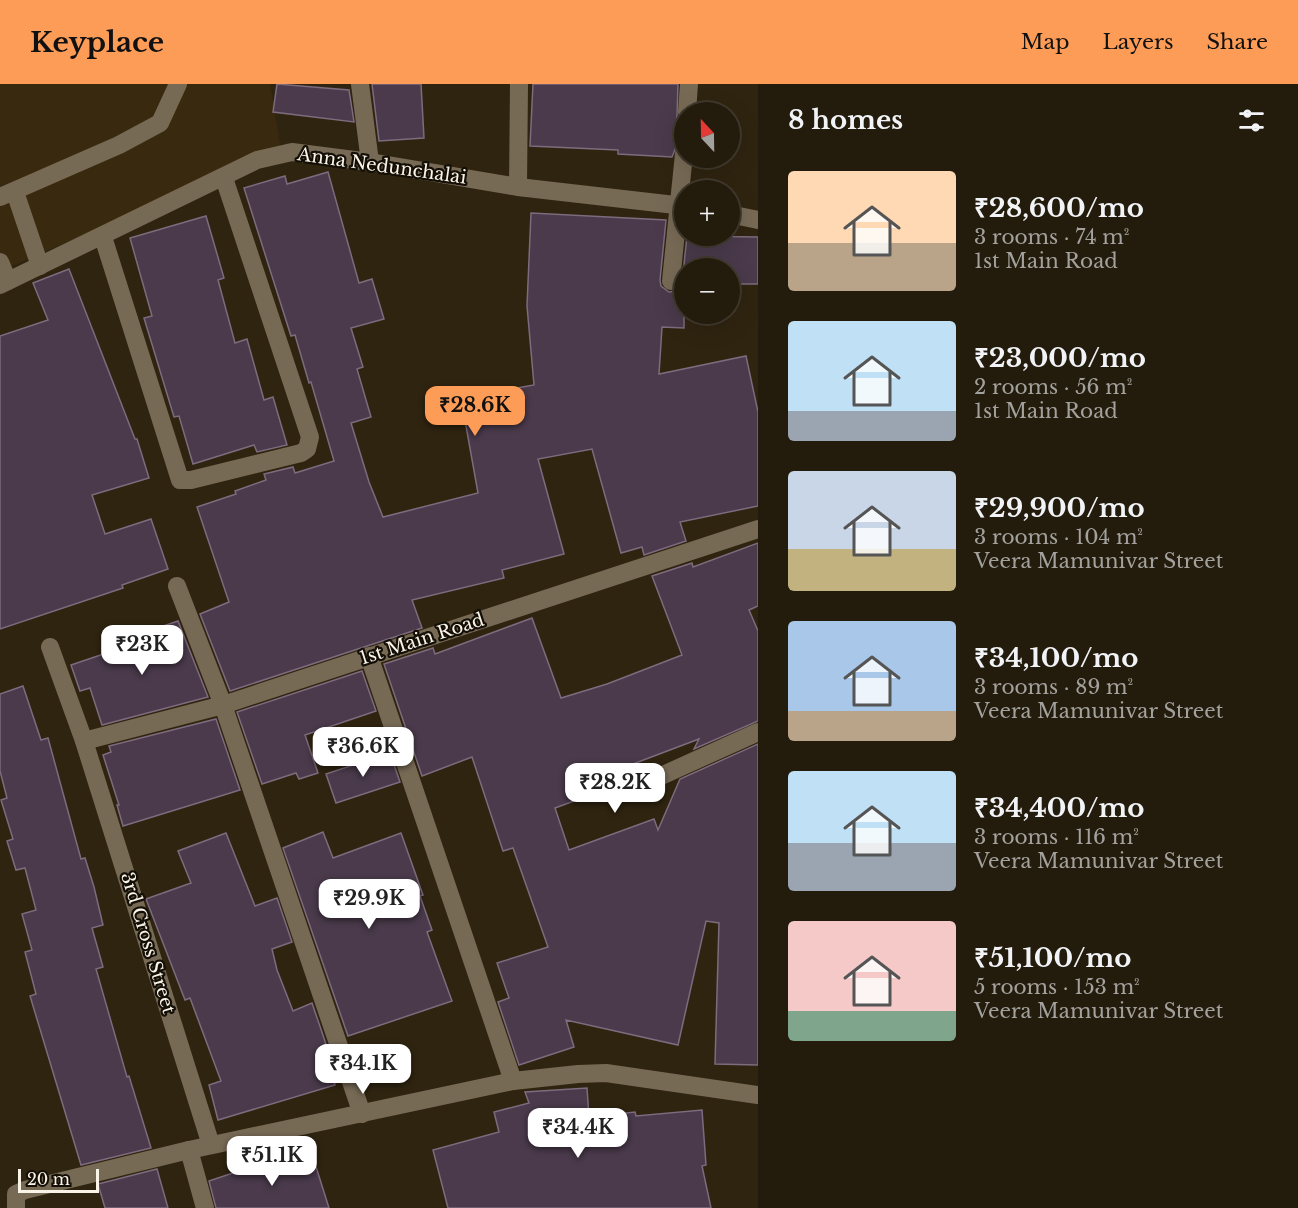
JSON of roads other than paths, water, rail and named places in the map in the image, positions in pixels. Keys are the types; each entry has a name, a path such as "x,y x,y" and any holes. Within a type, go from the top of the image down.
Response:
{"street":[{"path":"40,266 7,195 119,145 160,123 178,84"},
{"path":"360,84 369,162"},
{"path":"518,187 519,84"},
{"path":"688,102 689,84"},
{"name":"Anna Nedunchalai","path":"4,283 103,237 257,160 292,152 369,162 518,187 674,205"},
{"path":"103,237 180,480 190,480 301,453 307,449 310,437 224,178"},
{"path":"740,216 758,220"},
{"path":"671,281 676,246"},
{"path":"0,262 4,283"},
{"name":"1st Main Road","path":"84,741 223,705 758,529"},
{"path":"177,586 223,705 362,1114"},
{"name":"3rd Cross Street","path":"50,647 84,741 211,1145"},
{"path":"369,656 513,1081"},
{"path":"630,790 758,732"},
{"path":"16,1208 15,1198 20,1191 211,1145 513,1081 606,1073 758,1095"},
{"path":"189,1150 205,1208"}]}
